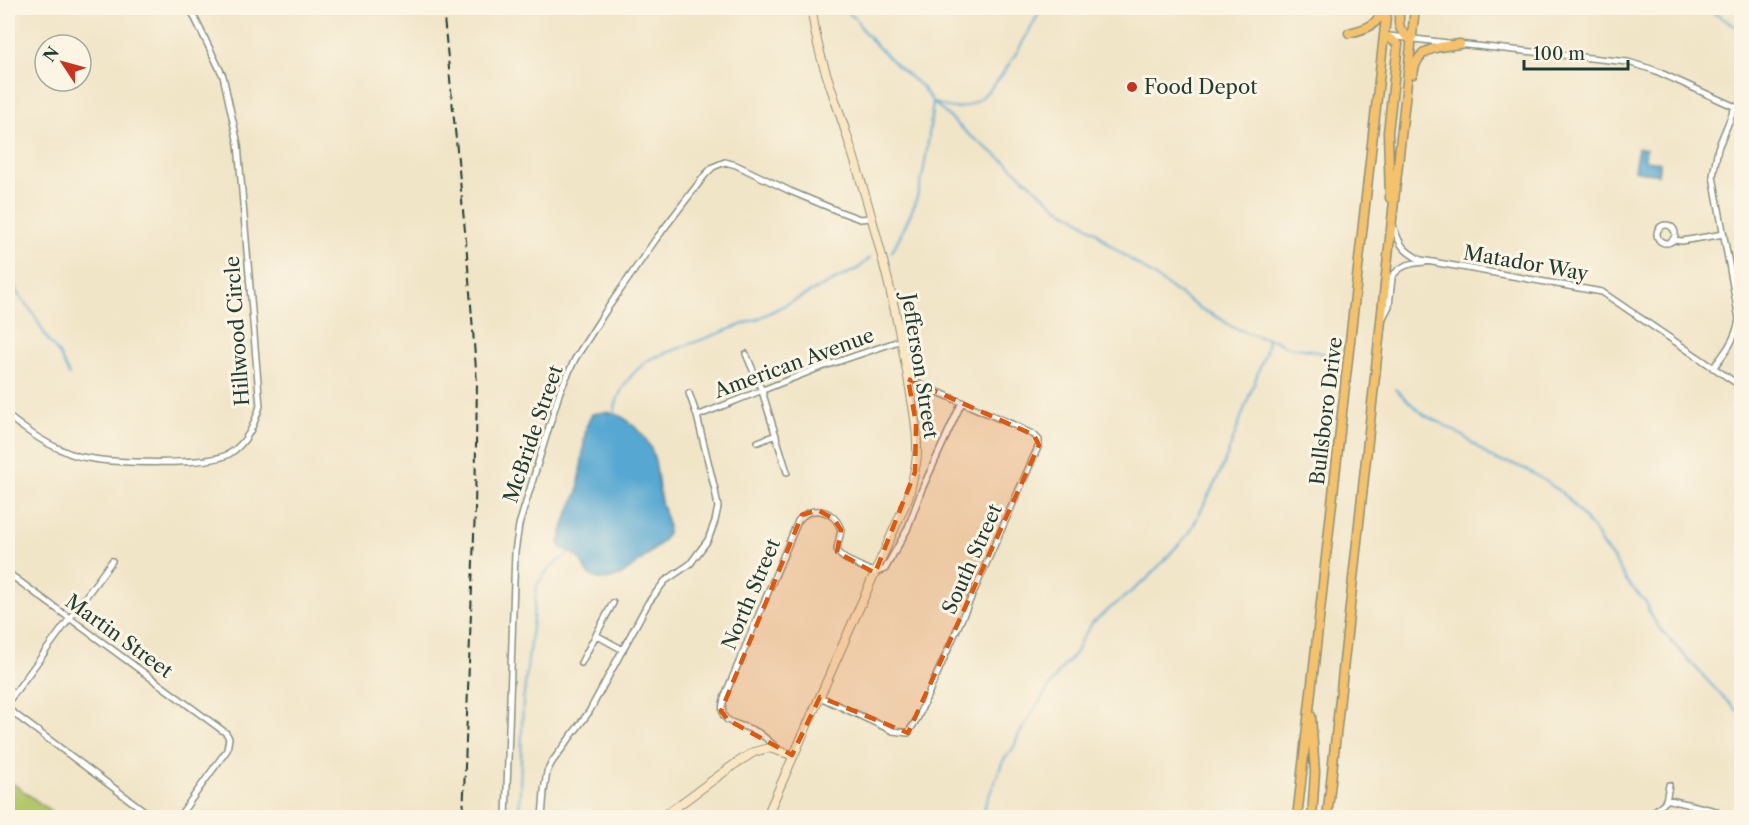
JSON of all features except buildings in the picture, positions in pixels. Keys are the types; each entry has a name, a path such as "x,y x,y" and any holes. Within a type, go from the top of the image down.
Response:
{"main road":[{"path":"1348,33 1373,25 1381,15 1382,8"},
{"name":"Bullsboro Drive","path":"1296,818 1387,8"},
{"path":"1400,8 1398,25 1403,35 1411,39"},
{"path":"1327,818 1415,8"},
{"path":"1385,36 1398,44 1388,132 1391,223"},
{"path":"1404,109 1412,92 1414,71 1419,58 1429,50 1460,44"},
{"path":"1310,697 1315,771 1312,818"}],"street":[{"name":"Hillwood Circle","path":"8,416 27,431 62,450 88,458 112,461 214,460 228,455 243,443 254,424 260,406 238,144 223,76 190,8"},
{"name":"Jefferson Street","path":"766,818 908,498 915,472 917,452 916,423 902,340 888,279 818,43 812,8"},
{"path":"1385,36 1628,62 1654,70 1738,109 1718,148 1713,176 1739,320 1729,348 1713,368"},
{"name":"McBride Street","path":"506,818 513,594 519,525 560,391 575,359 656,239 713,167 725,162 736,165 838,211 860,219 871,218"},
{"name":"Matador Way","path":"1391,223 1402,247 1421,260 1602,292 1742,387"},
{"path":"1673,240 1682,241 1724,234"},
{"path":"1380,323 1389,306 1394,273 1410,264 1436,262"},
{"name":"American Avenue","path":"697,416 816,369 902,340"},
{"path":"746,354 762,391 787,472"},
{"name":"South Street","path":"820,697 893,730 908,733 917,719 1039,445 1039,440 1034,435 908,379"},
{"path":"542,818 547,772 552,762 589,712 657,588 690,564 708,540 715,521 718,507 715,490 689,393"},
{"path":"874,573 885,569 907,530 922,489 962,402"},
{"path":"758,442 776,435"},
{"name":"North Street","path":"779,750 759,733 728,720 721,711 726,693 802,515 818,510 828,514 841,530 837,544 838,553 845,559 874,573"},
{"path":"8,702 112,561"},
{"name":"Martin Street","path":"8,573 226,733 229,738 227,750 178,818"},
{"path":"581,663 613,603"},
{"path":"596,635 623,650"},
{"path":"8,709 154,818"},
{"path":"661,818 754,752 767,748 792,755"},
{"path":"1647,818 1666,801 1669,785"},
{"path":"1666,799 1716,811 1720,818"}],"highlighted area":[{"path":"908,379 1034,435 1039,445 908,733 820,697 792,755 728,720 721,711 802,515 818,510 834,519 841,530 837,552 875,573 915,472 916,423"}],"green space":[{"path":"8,780 59,817 8,817"}],"water":[{"path":"1638,148 1646,149 1645,160 1660,162 1658,175 1634,170"},
{"path":"606,412 616,414 626,420 650,445 668,532 663,540 631,568 621,575 605,580 589,574 577,556 562,549 559,543 578,491 586,427 592,414"}],"waterway":[{"path":"843,8 856,19 873,42 968,134 1007,163 1057,207 1095,231 1110,245 1199,308 1232,327 1259,337 1274,340 1287,347 1310,350 1338,358"},
{"path":"935,103 957,108 970,105 983,96 1007,68 1042,8"},
{"path":"1706,8 1742,28"},
{"path":"892,252 916,200 927,151 933,102"},
{"path":"614,413 626,382 650,359 757,319 859,268 870,258"},
{"path":"8,266 17,293 33,313 59,354 69,375"},
{"path":"980,818 1003,761 1014,747 1018,736 1059,672 1076,652 1093,622 1147,579 1190,532 1222,469 1266,351 1268,340"},
{"path":"1395,389 1424,415 1463,436 1489,456 1527,470 1567,497 1594,530 1627,582 1646,602 1649,612 1660,629 1719,693 1742,713"},
{"path":"519,818 523,702 537,585 552,566 572,552"}],"railway":[{"path":"443,8 466,241 477,382 475,510 463,818"}],"place":[{"name":"Food Depot","path":"1132,87"}]}
